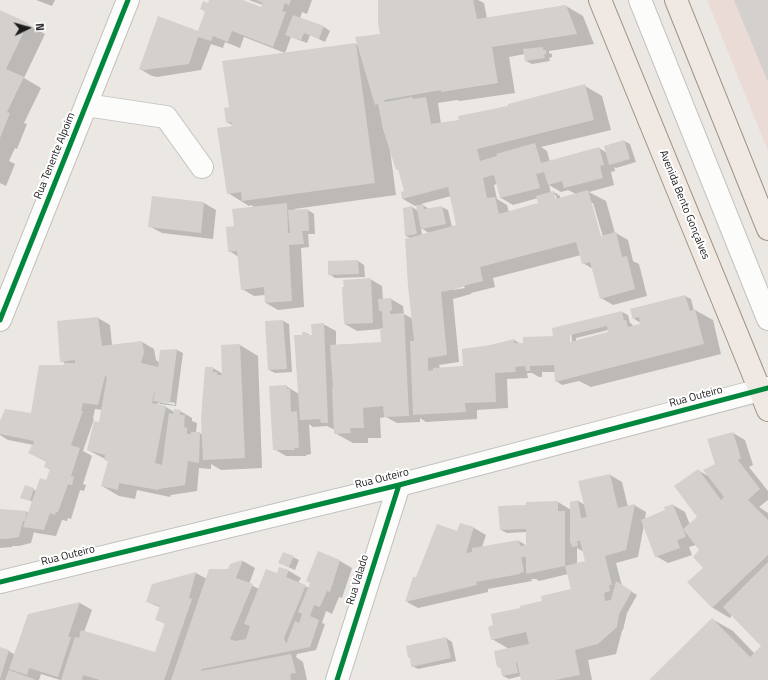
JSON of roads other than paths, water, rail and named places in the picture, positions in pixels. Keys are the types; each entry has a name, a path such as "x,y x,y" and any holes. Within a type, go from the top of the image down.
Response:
{"main road":[{"name":"Avenida Bento Gonçalves","path":"600,0 765,396"},
{"path":"676,0 768,229"}],"street":[{"name":"Rua Tenente Alpoim","path":"0,320 128,0"},
{"path":"640,0 768,319"},
{"path":"86,105 166,117 202,167"},
{"name":"Rua Outeiro","path":"0,582 765,396"},
{"name":"Rua Valado","path":"337,680 398,485"}]}
